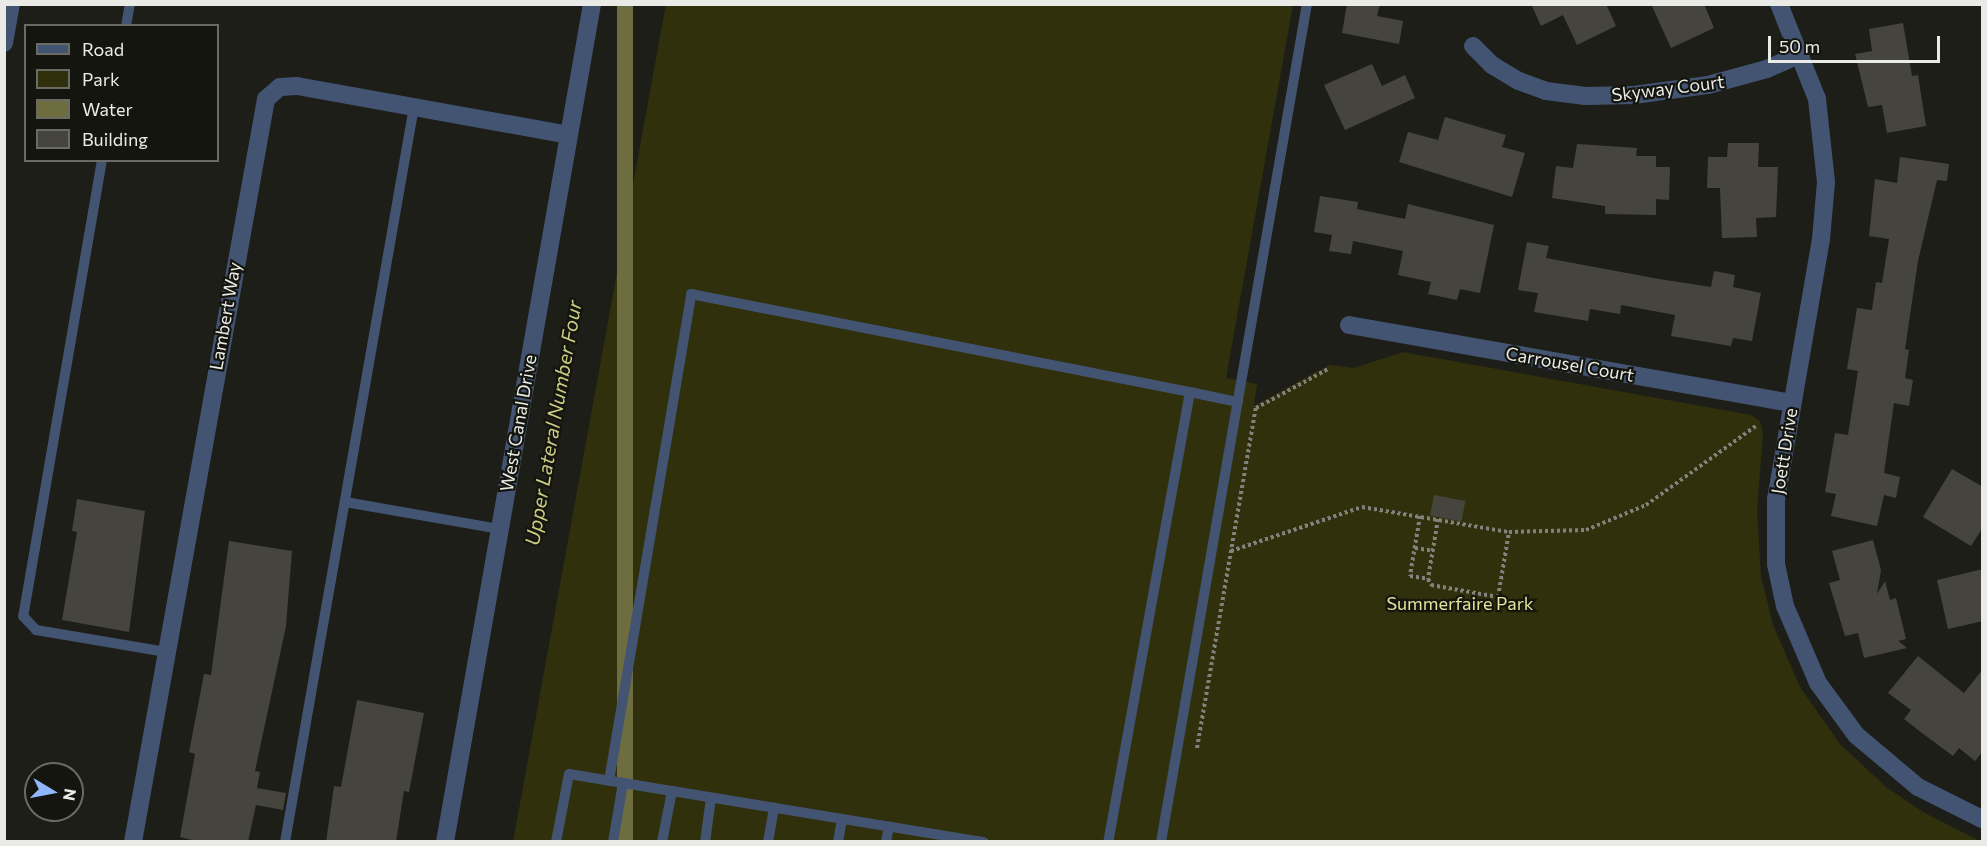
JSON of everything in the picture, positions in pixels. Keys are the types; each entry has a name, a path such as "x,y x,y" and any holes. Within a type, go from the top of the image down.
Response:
{"street":[{"path":"4,43 11,4"},
{"name":"West Canal Drive","path":"445,842 592,4"},
{"name":"Joett Drive","path":"1779,4 1801,54 1822,123 1826,182 1821,239 1776,499 1775,541 1785,606 1803,654 1829,701 1869,748 1918,787 1983,819"},
{"name":"Skyway Court","path":"1473,46 1492,65 1519,81 1563,94 1586,96 1634,95 1708,85 1767,69 1801,54"},
{"name":"Lambert Way","path":"133,842 262,105 274,90 291,85 569,135"},
{"name":"Carrousel Court","path":"1348,325 1791,403"}],"lane":[{"path":"126,24 130,4"},
{"path":"1161,842 1307,4"},
{"path":"285,842 414,107"},
{"path":"102,162 23,616 36,630 166,652"},
{"path":"609,781 691,294 1238,402"},
{"path":"1108,842 1190,392"},
{"path":"345,502 499,529"},
{"path":"556,842 569,774 889,826 929,837 984,842"},
{"path":"613,842 623,783"},
{"path":"662,842 672,791"},
{"path":"705,842 711,798"},
{"path":"768,842 774,808"},
{"path":"838,842 842,819"},
{"path":"886,842 889,826"}],"path":[{"path":"1195,760 1256,408 1329,368"},
{"path":"1231,552 1362,507 1509,532 1577,532 1616,520 1646,505 1756,426"},
{"path":"1420,516 1410,576 1428,579"},
{"path":"1438,519 1428,579 1431,585 1498,597 1509,532"},
{"path":"1415,548 1433,551"}],"green space":[{"name":"Summerfaire Park","path":"666,4 1293,5 1226,378 1257,384 1254,406 1329,365 1354,368 1403,352 1751,415 1759,420 1763,432 1757,511 1761,576 1773,625 1800,687 1840,744 1886,787 1923,812 1982,842 513,842"}],"water":[{"path":"617,5 633,5 633,842 617,842"}],"building":[{"path":"1347,4 1380,4 1377,16 1403,21 1399,44 1342,33"},
{"path":"1531,4 1606,4 1616,26 1577,45 1563,15 1541,26"},
{"path":"1651,4 1704,4 1714,28 1671,48"},
{"path":"1903,23 1912,76 1918,75 1926,126 1887,133 1882,105 1868,107 1855,54 1872,51 1869,29"},
{"path":"1372,64 1382,86 1405,75 1415,98 1345,130 1324,85"},
{"path":"1445,117 1506,135 1502,147 1525,153 1512,197 1399,162 1408,132 1438,140"},
{"path":"1728,143 1759,143 1758,167 1778,167 1776,217 1756,218 1757,237 1722,238 1720,188 1707,188 1708,157 1727,157"},
{"path":"1577,144 1637,148 1636,156 1656,156 1656,167 1670,167 1669,200 1656,199 1656,215 1605,214 1605,206 1552,198 1556,166 1573,168"},
{"path":"1900,157 1949,164 1947,181 1937,180 1918,261 1905,349 1909,350 1905,378 1913,380 1909,406 1894,403 1884,473 1900,477 1896,498 1884,495 1877,526 1831,516 1836,494 1825,492 1835,433 1848,435 1858,371 1847,369 1857,308 1872,310 1876,282 1882,283 1889,239 1869,236 1875,179 1897,183"},
{"path":"1320,196 1358,202 1357,209 1405,219 1408,204 1494,225 1480,293 1460,289 1457,300 1428,294 1431,282 1398,275 1403,251 1353,241 1351,254 1329,251 1332,235 1314,232"},
{"path":"1527,242 1549,246 1546,258 1659,279 1711,287 1714,271 1735,275 1733,287 1761,293 1752,341 1733,338 1731,346 1671,336 1675,315 1621,305 1620,314 1590,309 1588,321 1534,312 1538,293 1518,290"},
{"path":"1952,469 1983,487 1983,527 1971,546 1923,517"},
{"path":"1434,495 1465,501 1461,522 1430,516"},
{"path":"77,499 145,511 129,632 62,620 77,532 72,531"},
{"path":"1873,540 1881,570 1877,594 1885,581 1890,600 1896,598 1906,639 1898,641 1907,648 1864,658 1858,633 1845,636 1829,583 1840,580 1832,551"},
{"path":"229,541 292,551 286,626 255,771 260,772 257,788 286,793 283,810 256,805 248,842 200,842 180,837 195,754 189,752 204,674 211,675"},
{"path":"1983,569 1983,621 1948,629 1937,580"},
{"path":"1918,656 1964,693 1983,669 1983,751 1975,761 1959,748 1953,756 1904,719 1911,710 1888,693"},
{"path":"357,700 424,713 409,792 404,791 396,842 326,842 334,786 341,787"}],"water label":[{"name":"Upper Lateral Number Four","path":"553,423"}]}
